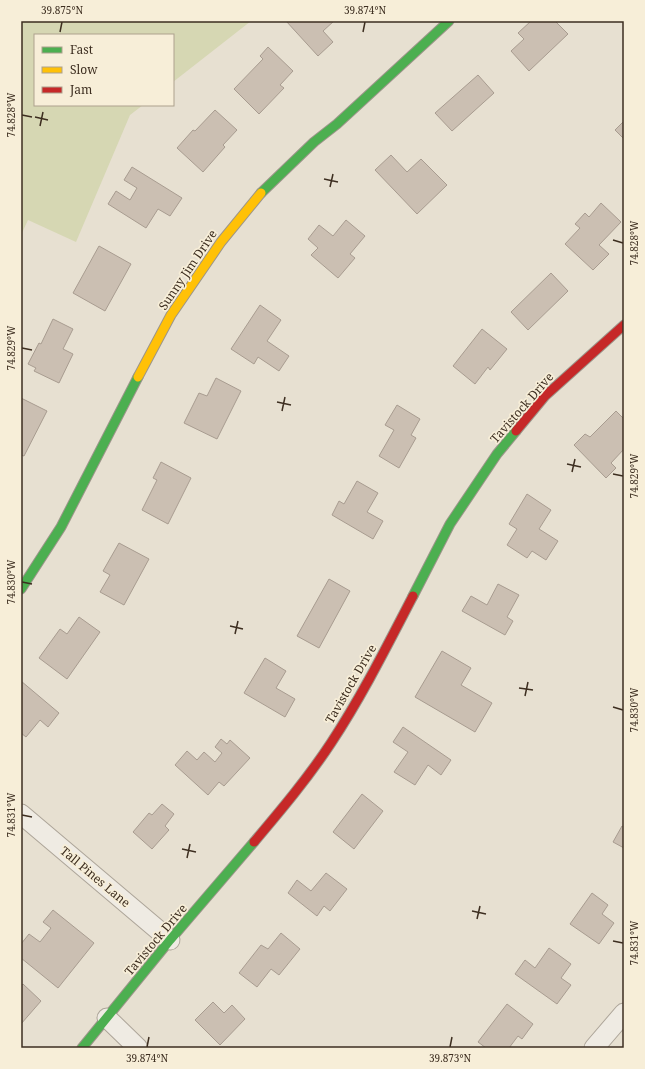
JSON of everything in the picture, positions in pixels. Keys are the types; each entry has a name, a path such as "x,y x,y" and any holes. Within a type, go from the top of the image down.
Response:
{"street":[{"name":"Sunny Jim Drive","path":"21,589 61,528 154,345 171,315 221,242 256,198 314,142 337,124 449,21"},
{"name":"Tavistock Drive","path":"82,1048 170,940 267,827 330,743 376,667 450,524 497,454 545,396 624,325"},
{"name":"Tall Pines Lane","path":"21,814 170,940"},
{"path":"594,1048 624,1013"},
{"path":"106,1018 138,1048"}],"green space":[{"path":"21,21 251,21 174,81 174,34 34,34 34,106 142,106 130,115 76,242 28,220 21,235"}],"building":[{"path":"286,21 334,21 323,31 333,42 318,56"},
{"path":"531,21 555,21 568,34 529,71 511,51 524,39 518,33"},
{"path":"268,47 293,71 280,85 284,88 259,114 234,89 263,59 260,56"},
{"path":"478,75 494,93 452,131 435,113"},
{"path":"215,110 237,130 223,145 225,147 203,172 177,148 193,130 195,131"},
{"path":"624,121 624,139 615,130"},
{"path":"391,155 407,172 421,159 447,185 417,214 375,170"},
{"path":"132,167 182,198 170,216 158,209 146,228 108,204 116,191 130,200 137,188 124,180"},
{"path":"601,203 621,222 599,245 609,254 593,270 565,244 580,228 575,224 585,213 589,217"},
{"path":"346,220 365,236 350,254 355,258 338,278 311,255 318,248 308,239 319,225 333,236"},
{"path":"99,246 131,264 105,311 73,293"},
{"path":"551,273 568,291 528,330 511,312"},
{"path":"260,305 281,320 267,341 289,356 279,371 258,357 254,364 231,349"},
{"path":"53,319 73,329 63,349 73,354 59,383 34,371 36,368 28,364 39,343 41,344"},
{"path":"482,329 507,349 490,370 488,367 475,384 453,366"},
{"path":"216,378 241,391 217,439 184,423 199,393 207,396"},
{"path":"21,398 47,411 24,456 21,455"},
{"path":"397,405 420,419 411,435 416,438 399,468 379,456 394,430 385,425"},
{"path":"616,411 624,419 624,449 611,463 616,468 606,478 574,445 585,434 590,437"},
{"path":"161,462 191,478 168,524 142,510 157,480 153,478"},
{"path":"357,481 378,493 367,512 383,521 373,539 332,515 339,501 344,504"},
{"path":"527,494 551,510 539,529 558,541 546,560 532,551 527,558 507,545 517,529 509,524"},
{"path":"119,543 149,559 124,605 100,592 110,575 103,571"},
{"path":"329,579 350,591 319,648 297,636"},
{"path":"498,584 519,595 507,617 513,621 505,635 462,611 471,596 487,605"},
{"path":"79,617 100,632 67,679 39,658 60,629 67,634"},
{"path":"442,651 471,668 461,685 492,703 475,732 415,697"},
{"path":"265,658 286,671 276,688 295,699 285,717 244,693"},
{"path":"21,681 59,713 48,727 40,720 26,737 21,733"},
{"path":"403,727 451,760 441,775 428,765 415,785 394,772 408,752 393,742"},
{"path":"221,739 227,744 230,740 250,758 224,786 219,782 208,795 175,765 187,751 197,760 204,752 215,762 222,753 215,747"},
{"path":"362,794 383,811 354,849 333,832"},
{"path":"162,804 174,814 165,826 169,830 152,849 133,832 149,813 152,815"},
{"path":"622,826 624,827 624,848 613,842"},
{"path":"326,873 347,889 330,911 324,906 317,916 288,893 297,880 311,891"},
{"path":"592,893 608,905 602,914 614,923 599,944 570,924"},
{"path":"53,910 94,943 58,988 21,958 21,944 29,934 40,942 51,928 43,922"},
{"path":"281,933 300,949 279,975 271,969 257,987 239,973 261,945 268,949"},
{"path":"549,948 571,964 561,978 571,985 557,1004 515,974 525,960 535,968"},
{"path":"23,984 41,1001 21,1024 21,986"},
{"path":"213,1002 224,1013 232,1005 245,1019 220,1045 195,1020"},
{"path":"507,1004 533,1024 522,1039 518,1036 509,1048 486,1048 478,1042"}],"traffic: fast":[{"path":"261,193 314,142 337,124 449,21"},
{"path":"21,589 61,527 138,377"},
{"path":"413,596 450,524 497,454 516,431"},
{"path":"82,1048 170,940 254,842"}],"traffic: slow":[{"path":"138,377 171,315 221,242 261,193"}],"traffic: jam":[{"path":"516,431 545,396 624,325"},
{"path":"254,842 304,781 331,743 364,689 413,596"}]}
